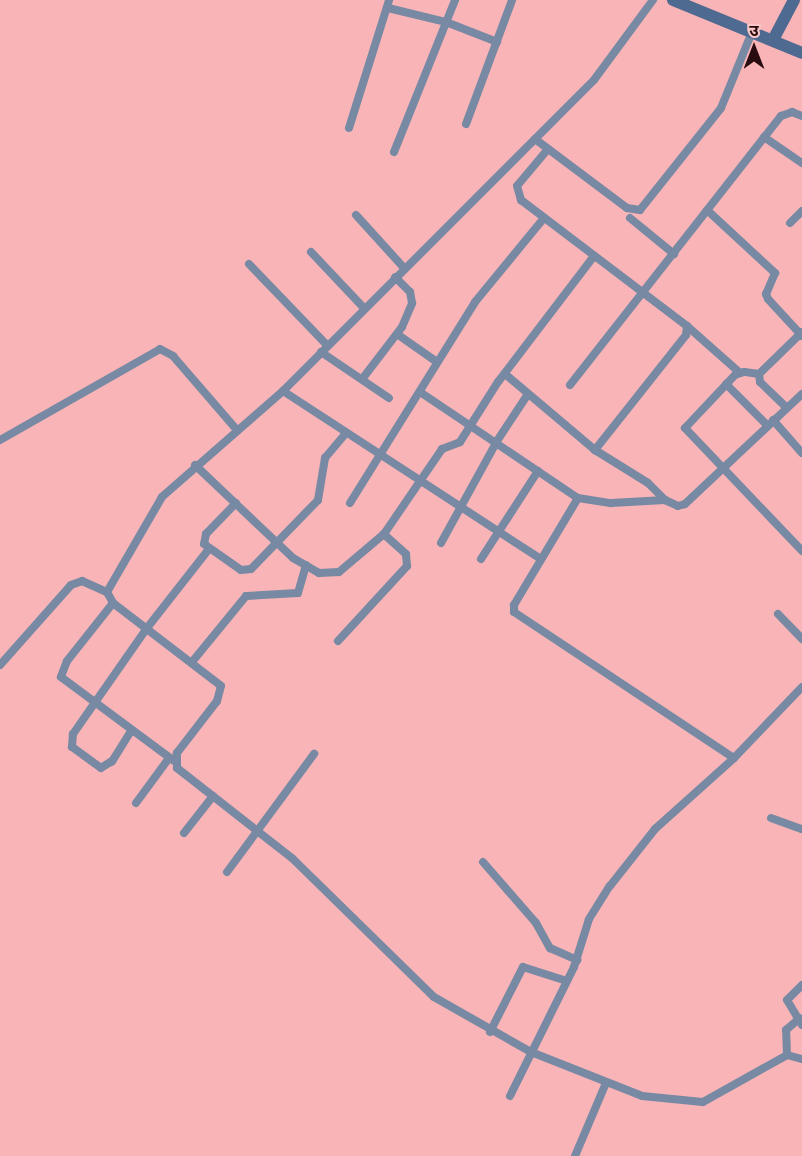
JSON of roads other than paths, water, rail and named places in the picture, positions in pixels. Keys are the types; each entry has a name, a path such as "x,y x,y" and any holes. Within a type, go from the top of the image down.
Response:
{"street":[{"path":"394,152 455,0"},
{"path":"466,124 512,0"},
{"path":"107,592 162,497 236,429 283,391 594,80 653,0"},
{"path":"673,0 802,53"},
{"path":"773,40 794,0"},
{"path":"349,128 388,4 446,22 497,42"},
{"path":"535,139 627,208 640,210 721,108 752,32"},
{"path":"570,386 785,112 802,116"},
{"path":"764,137 802,163"},
{"path":"548,149 517,186 516,193 544,218 687,326 740,372 759,374 801,334 766,294 775,273 707,210"},
{"path":"790,223 802,211"},
{"path":"356,215 404,268"},
{"path":"350,503 382,458 437,362 481,293 544,218"},
{"path":"630,218 674,254"},
{"path":"311,252 364,308"},
{"path":"195,465 279,544 306,565 319,573 339,572 384,534 442,449 460,442 505,374 594,256"},
{"path":"249,264 324,348 389,398"},
{"path":"363,378 397,334 412,297 395,277"},
{"path":"595,450 686,335 687,326"},
{"path":"397,334 437,362"},
{"path":"0,440 160,349 173,356 236,429"},
{"path":"740,372 685,429 802,550"},
{"path":"505,374 595,450 648,483 665,500 678,506 685,504 721,467 802,394"},
{"path":"759,374 760,382 787,408"},
{"path":"726,384 802,453"},
{"path":"283,391 382,458 461,506 541,559"},
{"path":"420,392 472,423 578,498 611,503 665,500"},
{"path":"441,543 497,441 528,394"},
{"path":"236,503 206,534 204,544 241,570 251,569 279,544 318,500 326,458 346,433"},
{"path":"481,558 538,471"},
{"path":"578,498 514,605 518,618 734,758"},
{"path":"338,641 407,566 406,554 384,534"},
{"path":"131,731 107,766 94,766 72,747 71,740 147,628 210,549"},
{"path":"192,662 246,596 298,593 306,565"},
{"path":"0,665 71,585 82,581 107,592 113,603 217,680 221,692 172,759 136,803"},
{"path":"113,603 62,669 65,684 172,759 177,768 293,859 425,991 490,1032 531,1052 642,1096 703,1102 787,1055 796,1054 802,1059"},
{"path":"778,614 802,639"},
{"path":"510,1096 577,960 589,919 609,886 655,829 734,758 802,687"},
{"path":"227,872 314,754"},
{"path":"184,833 213,796"},
{"path":"771,818 802,829"},
{"path":"483,862 536,923 550,948 577,960"},
{"path":"490,1032 523,967 567,981"},
{"path":"787,1055 786,1030 801,1020 787,1000 802,985"},
{"path":"575,1156 606,1083"}]}
